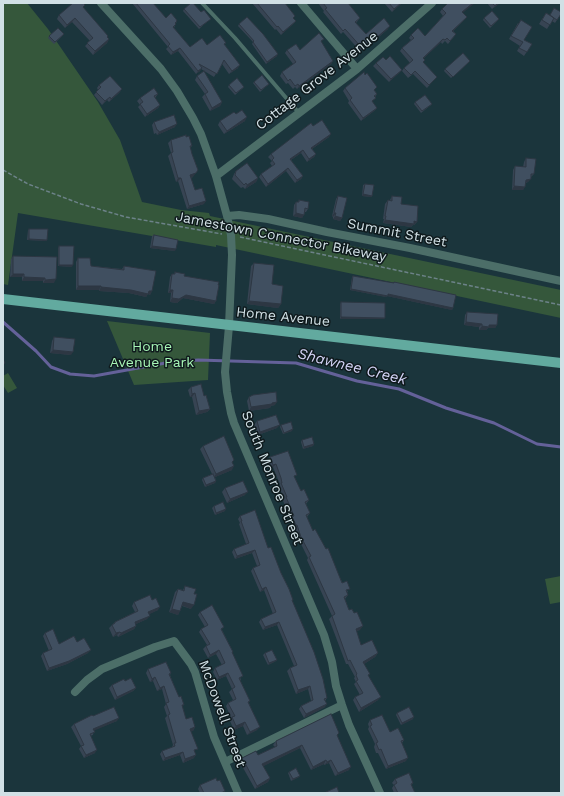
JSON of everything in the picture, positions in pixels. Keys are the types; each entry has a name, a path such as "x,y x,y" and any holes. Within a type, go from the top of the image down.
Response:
{"main road":[{"name":"Home Avenue","path":"3,299 561,363"}],"street":[{"name":"South Monroe Street","path":"101,3 161,69 177,91 201,134 216,176 231,235 232,269 225,372 228,401 234,423 324,635 332,662 336,686 349,725 380,793"},
{"path":"301,3 356,69"},
{"name":"Cottage Grove Avenue","path":"216,176 356,69 432,3"},
{"name":"Summit Street","path":"227,216 239,215 268,219 561,281"},
{"name":"McDowell Street","path":"75,692 87,680 102,669 155,647 174,641 191,664 198,677 214,737 238,793"},
{"path":"225,762 342,705"}],"lane":[{"path":"202,3 235,38 299,113"}],"path":[{"name":"Jamestown Connector Bikeway","path":"3,170 28,184 81,204 126,217 231,235 561,305"}],"green space":[{"path":"3,3 27,3 48,29 98,102 120,140 142,202 181,210 209,213 210,216 561,290 561,318 216,245 216,247 18,213 8,285 3,284"},
{"name":"Home Avenue Park","path":"107,321 210,333 208,380 134,385"},
{"path":"8,373 17,388 8,393 3,385 3,376"},
{"path":"561,576 561,602 550,604 545,579"}],"building":[{"path":"73,3 83,3 85,5 83,7 108,36 107,37 109,39 95,51 87,43 93,38 75,18 67,25 59,15"},
{"path":"136,3 153,3 166,18 171,13 177,21 173,27 190,47 202,38 207,45 220,35 226,43 224,44 240,65 232,71 224,60 217,74 199,64 202,68 198,71 180,48 173,52 168,46 170,44"},
{"path":"193,3 201,12 204,10 211,19 200,27 184,9"},
{"path":"257,3 285,3 295,16 293,18 296,21 283,32"},
{"path":"323,3 348,3 360,18 355,22 366,34 384,18 390,26 368,45 367,43 362,48 345,29 343,31 325,9 327,8"},
{"path":"389,3 401,3 394,9"},
{"path":"448,3 473,3 462,12 467,17 452,31 456,34 450,41 447,38 445,40 443,39 423,58 425,60 423,62 437,77 429,85 415,71 411,75 404,68 413,60 402,48 414,38 411,35 418,28 425,36 446,13 442,9"},
{"path":"554,8 561,12 557,20 550,15"},
{"path":"492,11 499,19 491,26 484,18"},
{"path":"546,13 554,18 550,25 542,20"},
{"path":"247,17 263,34 278,54 267,62 253,42 254,41 239,24"},
{"path":"521,20 532,27 524,40 532,44 527,52 519,48 523,42 511,36"},
{"path":"58,28 64,34 55,42 49,36"},
{"path":"319,33 324,39 321,41 333,61 299,86 298,84 295,86 290,79 288,81 282,72 296,62 287,50 296,44 300,50"},
{"path":"463,53 470,61 453,77 445,69"},
{"path":"390,56 402,70 391,79 376,63 383,57 386,60"},
{"path":"204,71 222,102 212,108 205,94 208,92 197,76"},
{"path":"364,72 365,75 367,73 377,87 374,90 377,94 374,96 376,98 372,101 377,108 363,118 350,100 352,98 345,88"},
{"path":"262,75 269,84 261,90 254,82"},
{"path":"110,76 122,89 111,99 110,97 105,101 96,92 101,87 99,85"},
{"path":"237,78 244,87 236,93 229,85"},
{"path":"154,88 158,94 154,96 160,105 147,114 140,104 143,102 140,98"},
{"path":"425,95 432,104 422,111 415,102"},
{"path":"242,110 247,117 227,131 220,121 234,112 236,114"},
{"path":"174,115 177,124 159,132 157,130 154,122"},
{"path":"322,120 331,134 311,148 316,154 309,159 303,150 290,159 303,176 297,180 288,168 268,184 261,174 275,164 272,160 274,158 271,154 311,123 313,126"},
{"path":"186,135 186,137 189,136 192,146 190,146 192,154 198,170 196,173 190,175 195,190 202,188 206,201 189,206 181,178 178,178 171,153 173,152 171,140"},
{"path":"526,158 536,159 534,174 531,174 531,179 526,180 525,187 514,186 515,166 526,167"},
{"path":"247,163 258,178 247,185 246,183 244,185 235,175 236,171"},
{"path":"365,184 374,185 372,196 363,194"},
{"path":"338,196 347,198 342,218 335,216 336,213 334,213"},
{"path":"392,196 402,197 401,204 418,206 417,222 414,221 414,224 385,220 388,200 392,201"},
{"path":"299,200 309,202 308,209 305,208 304,215 296,213 296,202 299,202"},
{"path":"29,229 48,229 47,240 29,239"},
{"path":"154,235 178,240 176,249 152,246"},
{"path":"59,246 74,246 73,265 59,265"},
{"path":"13,256 57,257 56,279 45,280 45,278 24,277 24,274 13,274"},
{"path":"78,258 90,258 91,266 124,270 124,266 156,271 152,291 149,291 148,294 101,286 78,286"},
{"path":"254,263 274,265 272,284 283,286 281,304 249,301"},
{"path":"175,272 185,274 184,276 219,282 216,301 186,295 179,299 172,298 173,290 170,290 172,274 175,274"},
{"path":"353,276 394,282 456,295 453,308 388,294 388,296 351,289"},
{"path":"341,302 385,303 385,318 341,317"},
{"path":"467,312 498,314 497,325 489,325 489,327 482,326 482,324 466,322"},
{"path":"54,337 75,339 73,352 53,350"},
{"path":"201,384 204,396 206,395 210,409 199,411 195,393 192,394 191,387"},
{"path":"276,392 277,402 251,407 249,397 253,395"},
{"path":"276,415 280,425 260,432 257,421"},
{"path":"291,422 293,429 284,433 281,425"},
{"path":"224,436 234,460 232,462 234,466 216,474 203,446"},
{"path":"312,437 314,444 304,447 302,440"},
{"path":"288,451 297,475 294,476 301,491 304,489 309,500 305,502 310,513 306,515 313,531 315,529 326,549 328,548 342,583 347,581 350,589 346,590 348,595 344,597 349,610 352,609 354,613 357,612 363,626 356,629 361,645 372,640 378,653 363,662 370,674 368,675 381,697 361,708 355,697 363,693 356,681 358,680 357,674 350,660 348,661 332,616 335,614 309,557 311,556 292,517 294,516 281,483 281,478 276,464 273,465 270,457"},
{"path":"213,474 216,481 206,485 203,478"},
{"path":"243,481 248,492 230,499 225,488"},
{"path":"223,502 226,509 216,513 214,506"},
{"path":"255,510 268,548 271,547 289,589 323,679 327,698 324,699 327,704 306,714 301,706 313,700 310,686 298,690 290,668 297,665 279,622 265,627 261,619 276,612 266,587 262,589 253,568 260,565 255,550 237,556 234,549 249,543 240,516"},
{"path":"185,586 196,589 194,594 197,594 194,605 183,602 180,611 172,609 178,589 184,591"},
{"path":"150,595 152,600 156,598 160,607 148,612 150,616 135,622 136,626 121,633 116,633 112,625 115,622 138,611 134,602"},
{"path":"212,605 224,627 221,629 243,676 239,678 260,727 250,732 245,722 236,726 232,717 235,716 228,703 236,699 232,689 235,687 228,673 219,677 215,668 225,663 219,650 210,655 206,646 210,644 201,629 208,625 200,612"},
{"path":"53,629 59,644 74,636 77,642 84,638 91,650 69,661 49,668 43,653 52,649 45,633"},
{"path":"272,650 277,660 269,663 265,653"},
{"path":"166,662 171,673 169,674 179,697 181,696 186,719 192,717 195,727 190,729 198,749 194,750 196,755 185,759 183,752 165,758 162,751 175,746 174,743 176,743 168,715 170,714 166,703 169,702 164,686 160,688 155,677 152,679 148,669"},
{"path":"131,678 136,688 117,697 112,685 124,679 125,681"},
{"path":"114,707 119,718 93,729 95,732 90,734 97,750 86,755 81,746 84,745 74,724 92,715 93,716"},
{"path":"409,707 414,717 402,723 397,713"},
{"path":"331,714 339,733 337,735 351,767 338,773 331,760 327,762 326,760 313,767 302,745 262,764 270,778 257,786 245,763 243,764 240,759 256,751 258,755 277,746 276,741"},
{"path":"382,715 390,732 398,728 404,740 401,741 408,758 388,766 381,749 379,750 376,743 378,742 370,726 372,725 370,720"},
{"path":"296,768 300,776 293,779 289,772"},
{"path":"409,773 413,783 411,784 415,793 398,793 394,785 397,783 395,779"},
{"path":"216,778 217,781 220,780 225,791 221,793 204,793 200,785"},
{"path":"337,787 339,793 324,793"}],"waterway":[{"name":"Shawnee Creek","path":"3,322 36,351 51,367 70,374 94,376 171,362 198,360 296,363 357,381 399,389 446,408 494,423 537,444 561,447"}]}
